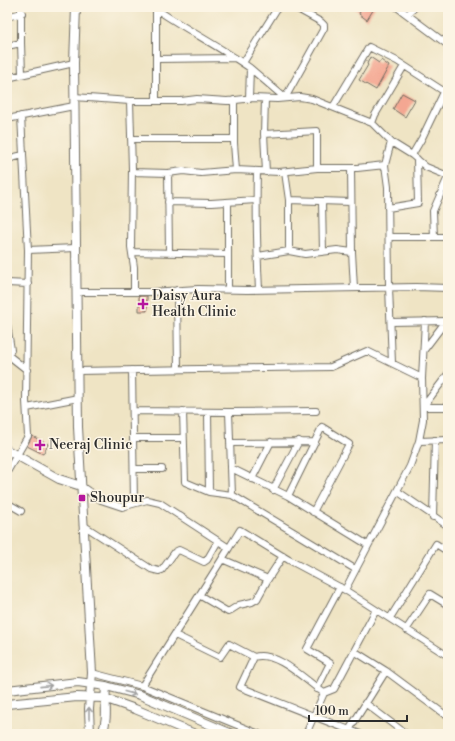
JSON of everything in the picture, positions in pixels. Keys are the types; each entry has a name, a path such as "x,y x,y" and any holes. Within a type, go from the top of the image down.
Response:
{"street":[{"path":"76,7 74,106 77,371 81,486 92,673 89,709 90,734"},
{"path":"243,63 278,7"},
{"path":"285,98 324,28 324,25 321,22 294,7"},
{"path":"397,7 448,45"},
{"path":"408,14 414,7"},
{"path":"155,8 236,58 285,98"},
{"path":"155,8 157,59 156,100"},
{"path":"7,17 22,10 22,74"},
{"path":"7,46 21,43"},
{"path":"333,107 369,47 397,61 446,93 422,138 414,157 418,203 388,208"},
{"path":"157,59 236,58"},
{"path":"7,78 74,62"},
{"path":"372,123 375,115 404,66"},
{"path":"249,99 250,68"},
{"path":"74,97 130,101 181,101 197,99 227,101 300,97 312,99 333,107 372,123 391,142 426,167 448,176 433,211 434,237"},
{"path":"265,99 264,134 266,172"},
{"path":"234,100 236,170"},
{"path":"130,101 134,292"},
{"path":"7,119 74,106"},
{"path":"7,472 28,436 28,250 21,116"},
{"path":"264,134 317,130 317,168"},
{"path":"131,139 234,139"},
{"path":"391,142 385,165 388,187 389,287 392,363"},
{"path":"7,159 23,155"},
{"path":"132,172 201,173 236,170 285,172 317,168 351,168 385,165"},
{"path":"351,168 354,288"},
{"path":"257,171 256,200 258,219 256,235 259,290"},
{"path":"285,172 289,200 289,252"},
{"path":"168,173 169,252"},
{"path":"168,202 190,203 256,200"},
{"path":"289,200 351,202"},
{"path":"322,201 323,252"},
{"path":"228,202 228,289"},
{"path":"389,237 448,237"},
{"path":"28,250 76,248"},
{"path":"258,256 289,252 305,254 337,250 352,252"},
{"path":"132,252 227,254"},
{"path":"7,283 28,284"},
{"path":"76,292 134,292 198,289 259,290 389,287 448,288"},
{"path":"177,290 178,370"},
{"path":"317,688 330,664 307,649 380,526 410,466 419,441 423,420 422,378 425,321"},
{"path":"391,322 447,321"},
{"path":"424,350 447,321"},
{"path":"7,324 11,350 8,356 27,370"},
{"path":"77,371 331,367 367,351 422,378"},
{"path":"132,370 134,503"},
{"path":"423,407 448,374"},
{"path":"27,408 78,398"},
{"path":"423,407 448,407"},
{"path":"133,411 316,411"},
{"path":"183,412 185,482 209,492 232,496 355,569"},
{"path":"208,412 209,492"},
{"path":"229,412 232,496"},
{"path":"288,496 322,428 349,444 313,512"},
{"path":"133,438 183,438"},
{"path":"434,516 435,440"},
{"path":"419,441 448,440"},
{"path":"273,490 299,441"},
{"path":"252,479 271,442"},
{"path":"230,443 315,442"},
{"path":"7,450 59,479 81,486 100,500 122,507 147,500 160,503 229,548"},
{"path":"231,468 273,490 288,496 368,545"},
{"path":"134,469 162,469"},
{"path":"397,491 448,526"},
{"path":"7,503 21,511"},
{"path":"83,525 151,569 159,571 175,552 179,550 204,562 207,560 218,541"},
{"path":"142,686 240,530 390,618 406,630 448,656"},
{"path":"390,618 436,544 444,549 448,542"},
{"path":"199,595 228,612 235,607 252,602 257,599 283,556"},
{"path":"222,559 268,579"},
{"path":"406,630 430,594 448,606"},
{"path":"306,734 324,693 334,689 376,610"},
{"path":"174,635 220,657 229,644 254,657 261,655 276,659 324,693"},
{"path":"354,651 386,671 444,714"},
{"path":"254,657 240,687 360,734"},
{"path":"349,730 386,671"},
{"path":"92,673 142,686 259,734"},
{"path":"7,690 78,682 106,686 140,696 232,734"},
{"path":"102,734 107,720 104,698 106,686"},
{"path":"7,704 76,696 104,698 195,734"},
{"path":"365,703 406,734"}],"building":[{"path":"352,7 375,7 367,20 359,14 360,12"},
{"path":"370,57 379,63 381,60 389,66 376,90 359,80 368,65 367,64"},
{"path":"402,93 415,100 405,117 393,109"},
{"path":"139,296 147,296 147,311 139,311"},
{"path":"32,436 48,444 43,454 27,446"}],"place":[{"name":"Daisy Aura Health Clinic","path":"143,304"},
{"name":"Neeraj Clinic","path":"40,445"},
{"name":"Shoupur","path":"82,498"}]}
